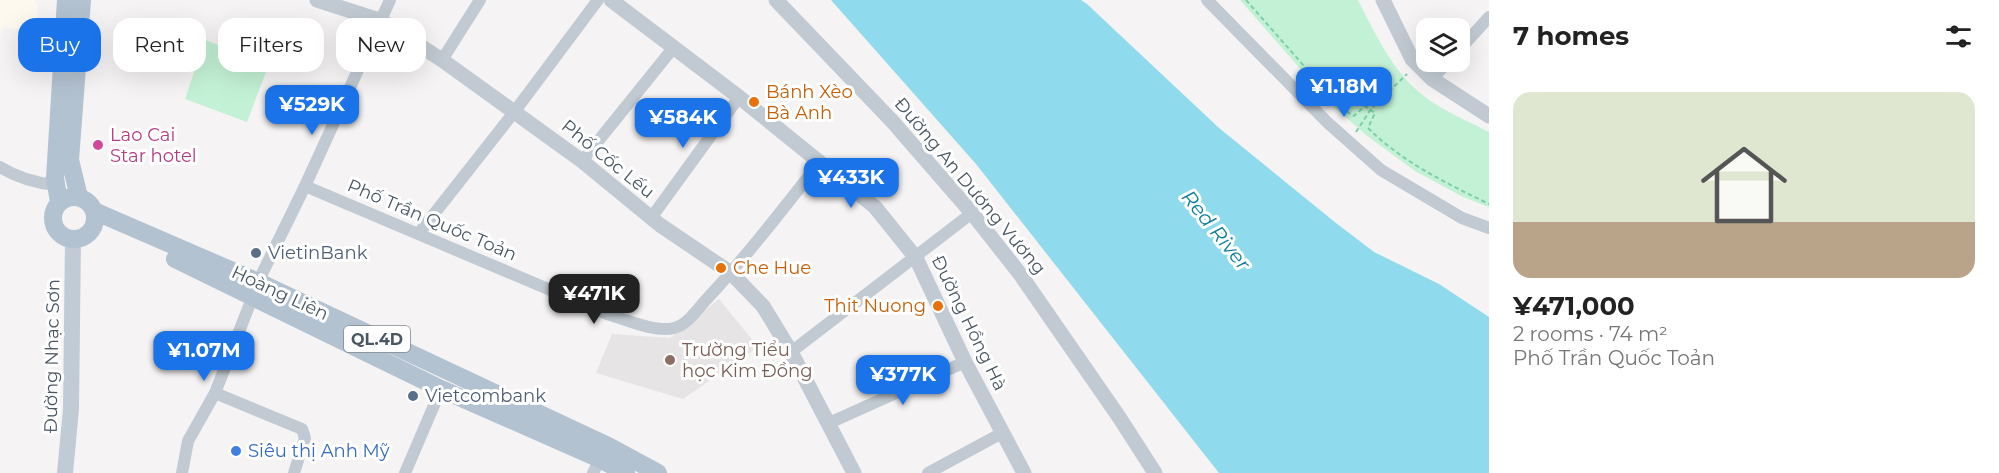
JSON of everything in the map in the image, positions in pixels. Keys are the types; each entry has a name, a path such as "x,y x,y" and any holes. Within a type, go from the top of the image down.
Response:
{"main road":[{"path":"58,193 69,197 79,197 88,202 94,216 89,232 79,238 66,238 55,229 52,215 58,193 55,178 66,0"},
{"path":"79,197 70,160 82,0"},
{"name":"Hoàng Liên","path":"94,216 255,289 445,381 626,473"},
{"name":"Đường Nhạc Sơn","path":"65,473 71,409 74,239"},
{"name":"Hoàng Liên","path":"600,459 658,473"}],"street":[{"name":"Phố Cốc Lếu","path":"317,0 373,18"},
{"path":"383,18 390,0"},
{"path":"442,60 480,0"},
{"path":"419,233 515,111 598,0"},
{"name":"Đường Hồng Hà","path":"611,0 739,97 875,207 916,258 965,362 1024,473"},
{"name":"Đường An Dương Vương","path":"776,0 892,121 972,213 1020,274 1155,473"},
{"path":"1207,0 1348,142 1381,170 1462,218 1489,228"},
{"path":"1383,0 1412,59 1416,62"},
{"path":"1470,38 1489,17"},
{"path":"582,161 674,47"},
{"name":"Phố Cốc Lếu","path":"426,50 515,111 582,161 651,218 731,273 763,306 830,423 854,473"},
{"path":"182,473 188,441 215,393 255,289 358,72"},
{"path":"1425,72 1432,79 1489,116"},
{"path":"1432,79 1439,72"},
{"path":"651,218 739,97"},
{"name":"Phố Trần Quốc Toản","path":"305,186 607,314 652,328 674,329 682,324 731,273 820,162"},
{"path":"0,167 17,177 39,183 58,193"},
{"path":"791,352 972,213"},
{"path":"830,423 965,362"},
{"path":"405,473 445,381"},
{"path":"215,393 302,429 305,438 294,473"},
{"path":"928,473 1002,434"}],"path":[{"path":"1246,0 1326,91 1349,113 1354,116 1365,106 1375,113 1368,128 1395,152 1489,204"},
{"path":"1348,142 1371,109 1416,66"}],"shaded area":[{"path":"0,0 35,0 38,4 38,18 18,18 18,30 3,27 0,38"},
{"name":"Trường Tiểu học Kim Đồng","path":"719,299 758,347 683,399 596,373 612,334 670,338"}],"green space":[{"path":"1240,0 1358,0 1386,52 1413,87 1439,106 1489,132 1489,207 1463,197 1415,171 1366,135 1333,106"},
{"path":"206,40 218,45 218,72 266,72 247,122 185,99 194,72 206,72"}],"water":[{"name":"Red River","path":"831,0 1081,0 1087,4 1219,128 1336,223 1374,252 1439,284 1489,317 1489,473 1219,473 976,164"}],"place":[{"name":"Bánh Xèo Bà Anh","path":"754,102"},
{"name":"Lao Cai Star hotel","path":"98,145"},
{"name":"VietinBank","path":"256,253"},
{"name":"Che Hue","path":"721,268"},
{"name":"Thit Nuong","path":"938,306"},
{"name":"Trường Tiểu học Kim Đồng","path":"670,360"},
{"name":"Vietcombank","path":"413,396"},
{"name":"Siêu thị Anh Mỹ","path":"236,451"}]}
